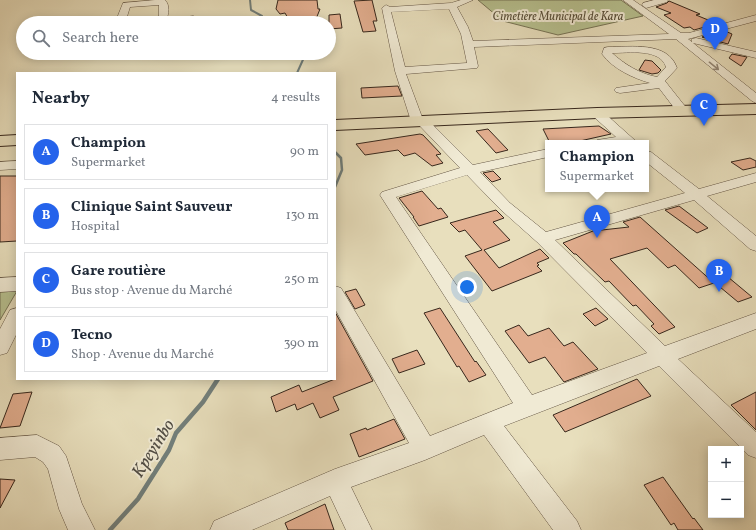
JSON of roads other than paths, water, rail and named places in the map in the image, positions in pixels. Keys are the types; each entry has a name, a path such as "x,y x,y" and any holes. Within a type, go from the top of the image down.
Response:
{"highway":[{"path":"336,125 597,113 756,109"},
{"path":"0,141 16,140"}],"street":[{"path":"469,0 452,6 386,9 400,71 419,121 505,206 543,238 756,447"},
{"path":"627,0 678,36 756,100"},
{"path":"642,3 664,0"},
{"path":"122,16 126,5 163,2 164,16"},
{"path":"642,3 693,39 756,87"},
{"path":"400,71 473,66 470,44 458,14 452,6"},
{"path":"693,39 754,19"},
{"path":"470,44 678,36 756,55"},
{"path":"620,90 660,83 672,68 666,57 658,53 632,49 608,50 607,54 624,69 660,83 682,110"},
{"path":"597,113 627,140"},
{"path":"527,406 387,195 469,170 545,154"},
{"path":"649,157 696,194 756,245"},
{"path":"0,166 16,165"},
{"path":"543,238 756,177"},
{"path":"0,285 16,284"},
{"path":"336,295 425,449"},
{"path":"0,347 16,317"},
{"path":"223,530 335,481 425,449 527,406 756,322"},
{"path":"488,422 568,530"},
{"path":"0,449 37,446 51,454 58,464 71,509 79,525"},
{"path":"335,481 359,530"}],"waterway":[{"name":"Kpeyinbo","path":"250,0 251,10 262,16"},
{"name":"Kpeyinbo","path":"297,72 303,60"},
{"name":"Kpeyinbo","path":"336,153 341,158 342,170 336,185"},
{"name":"Kpeyinbo","path":"110,530 138,499 169,450 176,433 203,402 217,380"}],"place":[{"name":"Tecno","path":"715,50"},
{"name":"Gare routière","path":"704,126"},
{"name":"Champion","path":"597,238"},
{"name":"Clinique Saint Sauveur","path":"719,292"}],"park label":[{"name":"Cimetière Municipal de Kara","path":"558,17"}]}
